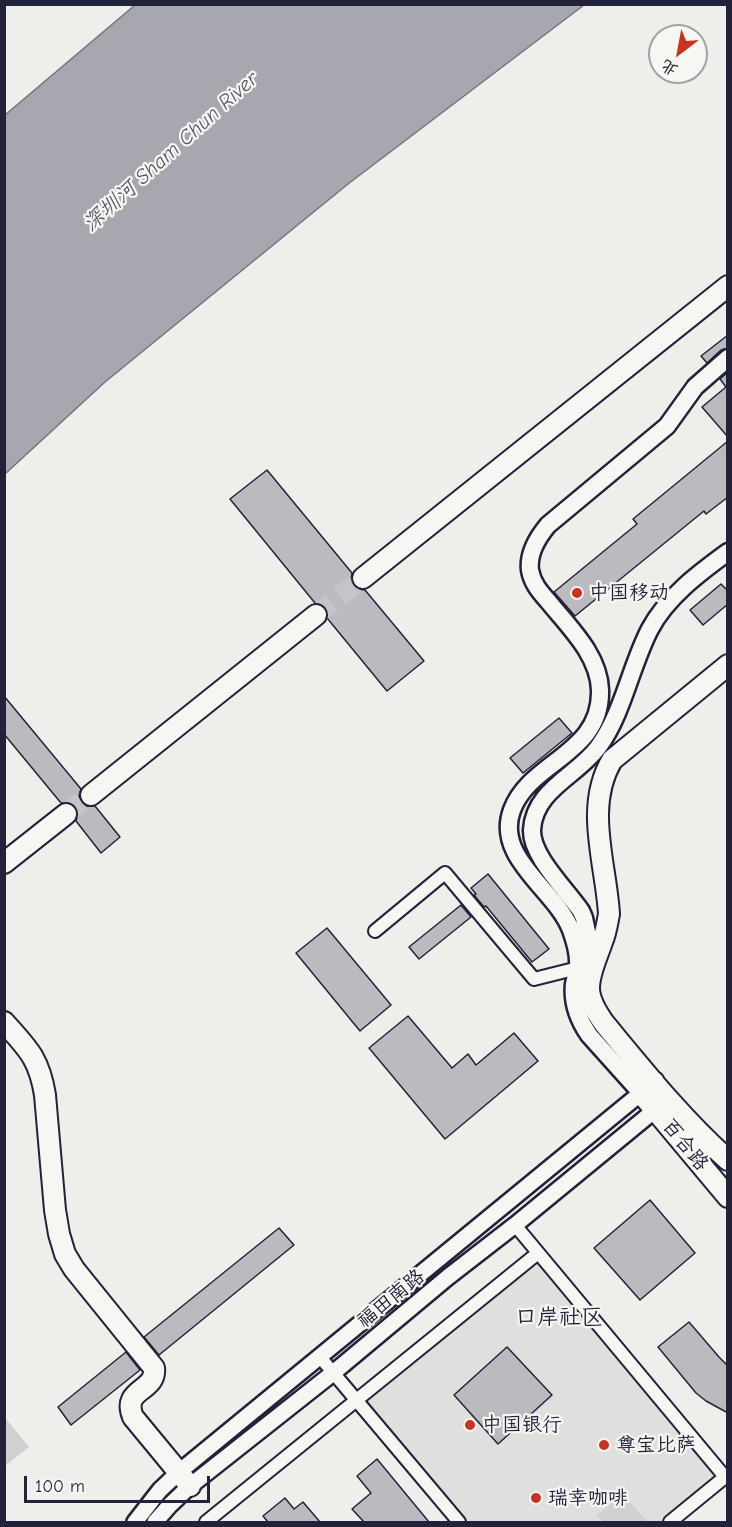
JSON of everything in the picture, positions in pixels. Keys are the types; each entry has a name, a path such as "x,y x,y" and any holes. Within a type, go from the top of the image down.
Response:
{"main road":[{"path":"363,578 728,286"},
{"path":"586,967 578,958 569,924 518,857 510,842 509,826 513,808 522,791 576,745 591,727 598,711 600,686 596,668 585,648 535,584 531,572 531,559 539,537 548,525 661,431 672,420 695,387 728,358"},
{"path":"586,967 584,918 536,850 532,836 534,820 546,796 593,754 605,738 647,636 657,618 681,591 728,552"},
{"path":"91,795 316,615"},
{"name":"百合路","path":"728,665 612,760 606,770 599,795 598,831 609,914 603,940 586,967 591,1000 597,1013 648,1088 662,1104 728,1197"},
{"path":"4,863 66,814"},
{"path":"4,1022 37,1063 42,1078 58,1234 65,1254 74,1269 154,1368 155,1374 152,1380 135,1395 129,1408 133,1417 184,1479"},
{"name":"百合路","path":"662,1104 728,1160"}],"street":[{"path":"375,932 445,873 534,979 586,967"},
{"name":"福田南路","path":"155,1522 170,1505 184,1479 320,1357 648,1088"},
{"name":"福田南路","path":"135,1522 160,1490 184,1479 333,1373 447,1277 515,1225 662,1104"},
{"path":"515,1225 726,1478 670,1522"},
{"path":"206,1522 538,1253"},
{"path":"320,1357 459,1522"}],"shaded area":[{"path":"538,1253 725,1477 670,1522 459,1522 357,1401"},
{"path":"7,1420 29,1447 5,1466 5,1422"},
{"path":"622,1494 648,1522 604,1522 597,1515"}],"water":[{"name":"深圳河 Sham Chun River","path":"135,5 584,5 348,184 105,382 5,474 5,115"}],"building":[{"path":"728,335 728,348 721,350 707,363 701,356"},
{"path":"728,372 728,437 702,407 726,387 720,379"},
{"path":"728,441 728,497 706,514 704,511 575,616 554,592 637,524 633,519"},
{"path":"267,470 352,573 351,580 354,586 365,590 424,661 387,691 327,618 328,613 325,607 315,603 230,499"},
{"path":"721,584 728,591 728,604 703,625 690,610"},
{"path":"4,696 81,789 79,796 82,803 95,806 120,837 101,853 76,821 78,813 75,806 70,803 61,803 4,734"},
{"path":"559,718 572,733 523,773 510,758"},
{"path":"488,874 549,949 532,962 486,906 484,907 474,895 476,894 471,888"},
{"path":"461,905 471,917 419,959 409,947"},
{"path":"327,928 391,1005 360,1031 296,953"},
{"path":"408,1016 452,1068 468,1054 476,1065 514,1033 538,1061 445,1139 369,1048"},
{"path":"650,1200 695,1253 640,1300 594,1248"},
{"path":"279,1228 294,1245 159,1355 144,1337"},
{"path":"689,1322 728,1366 728,1413 696,1393 658,1347"},
{"path":"507,1347 552,1395 498,1444 454,1395"},
{"path":"126,1352 140,1370 71,1425 58,1407"},
{"path":"377,1459 429,1522 364,1522 352,1509 371,1493 357,1476"},
{"path":"285,1498 294,1509 303,1502 320,1522 268,1522 263,1516"}],"tunnel":[{"path":"316,615 363,578"},
{"path":"66,814 91,795"}],"place":[{"name":"中国移动","path":"577,593"},
{"name":"中国银行","path":"470,1425"},
{"name":"尊宝比萨","path":"604,1445"},
{"name":"瑞幸咖啡","path":"536,1498"}],"district":[{"name":"口岸社区","path":"559,1318"}]}
